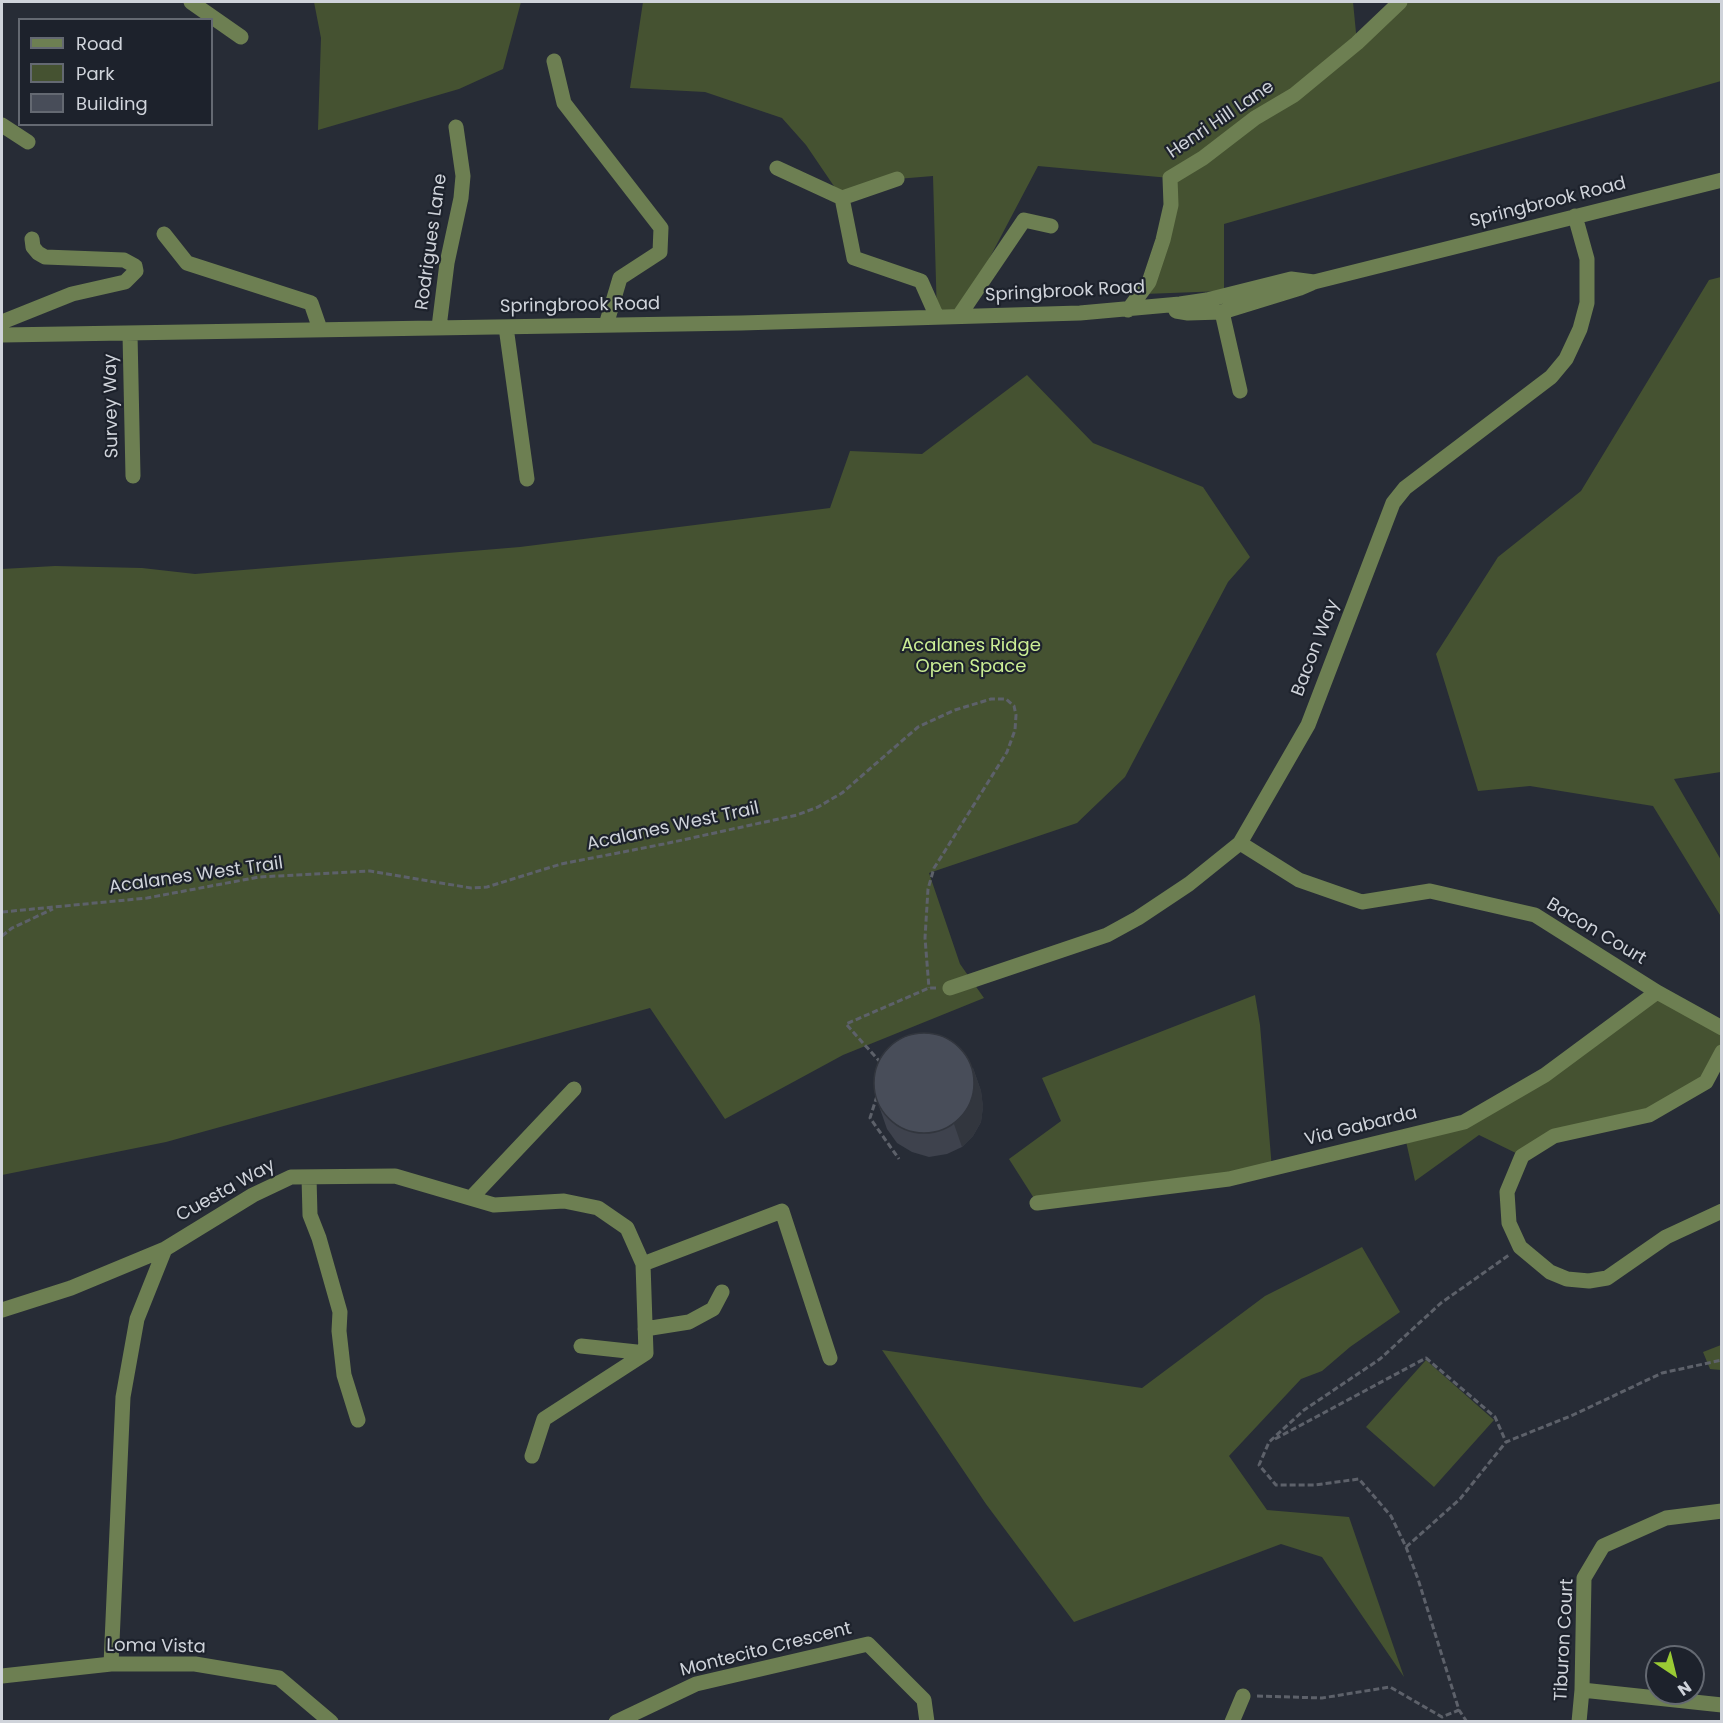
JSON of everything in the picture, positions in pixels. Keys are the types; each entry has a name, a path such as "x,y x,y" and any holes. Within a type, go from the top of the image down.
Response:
{"street":[{"path":"191,2 241,37"},
{"name":"Henri Hill Lane","path":"1128,310 1149,282 1163,240 1171,206 1170,178 1203,158 1255,118 1294,95 1357,44 1400,2"},
{"path":"554,61 564,103 661,228 660,252 620,278 606,325"},
{"path":"2,125 28,142"},
{"name":"Rodrigues Lane","path":"439,327 447,263 461,198 463,176 456,127"},
{"path":"777,168 842,198 897,179"},
{"name":"Springbrook Road","path":"1158,308 1188,313 1222,312 1314,282 1722,180"},
{"path":"842,198 854,258 921,281 937,317"},
{"name":"Bacon Way","path":"950,988 1107,935 1138,918 1189,884 1240,843 1308,725 1393,503 1405,488 1551,377 1566,359 1580,328 1587,303 1587,259 1575,216"},
{"path":"959,316 1024,220 1051,226"},
{"path":"164,234 187,263 311,303 320,329"},
{"path":"2,322 72,294 125,282 136,271 130,262 124,260 45,257 33,247 32,239"},
{"name":"Springbrook Road","path":"2,335 606,325 1128,310 1207,300 1292,279 1314,282"},
{"path":"1222,312 1240,392"},
{"path":"506,327 527,479"},
{"name":"Survey Way","path":"130,334 133,476"},
{"name":"Bacon Court","path":"1240,843 1299,880 1362,902 1430,891 1535,915 1657,992 1722,1028"},
{"name":"Via Gabarda","path":"1037,1203 1229,1179 1464,1122 1545,1075 1657,992"},
{"path":"1722,1052 1706,1082 1649,1115 1554,1136 1522,1156 1507,1192 1509,1223 1520,1247 1550,1272 1567,1279 1589,1281 1607,1278 1666,1237 1722,1211"},
{"path":"471,1198 574,1089"},
{"name":"Cuesta Way","path":"2,1310 70,1288 165,1249 253,1195 291,1177 395,1176 494,1205 564,1201 598,1208 627,1228 643,1264 646,1353"},
{"path":"309,1177 310,1215 340,1312 339,1331 344,1375 358,1420"},
{"path":"643,1264 782,1211 830,1358"},
{"path":"111,1664 123,1397 137,1319 165,1249"},
{"path":"645,1329 688,1322 713,1309 722,1292"},
{"path":"581,1346 646,1353"},
{"path":"532,1456 544,1419 646,1353"},
{"name":"Tiburon Court","path":"1579,1722 1582,1690 1584,1578 1603,1546 1666,1518 1722,1511"},
{"name":"Montecito Crescent","path":"615,1722 696,1684 868,1644 924,1700 927,1722"},
{"name":"Loma Vista","path":"2,1676 111,1664 195,1664 279,1678 331,1722"},
{"path":"1582,1690 1722,1705"},
{"path":"1232,1722 1243,1695"}],"path":[{"name":"Acalanes West Trail","path":"2,912 147,898 259,878 370,871 471,888 487,887 561,864 797,815 818,807 842,793 918,728 955,711 991,699 1006,699 1014,706 1016,715 1015,730 1007,752 934,868 928,889 925,938 929,988 846,1024 886,1068"},
{"path":"2,936 12,928 55,908"},
{"path":"879,1088 870,1118 899,1159"},
{"path":"1467,1722 1459,1710 1406,1546 1391,1516 1359,1479 1315,1485 1276,1485 1259,1465 1269,1442 1304,1410 1380,1359 1441,1303 1520,1247"},
{"path":"1269,1442 1426,1358 1495,1417 1506,1442"},
{"path":"1406,1546 1460,1499 1506,1442 1573,1415 1662,1373 1722,1360"},
{"path":"1243,1695 1322,1698 1390,1687 1442,1717 1459,1710"}],"green space":[{"path":"314,2 521,2 503,69 459,89 318,130 321,38"},
{"path":"643,2 1353,2 1357,43 1400,2 1721,2 1721,81 1224,224 1224,291 1144,294 1170,178 1038,166 959,316 937,317 933,176 897,179 842,198 806,145 782,118 705,92 630,88"},
{"path":"1721,277 1721,772 1674,779 1721,860 1720,915 1653,806 1530,786 1478,791 1436,654 1498,557 1581,491 1709,280"},
{"name":"Acalanes Ridge Open Space","path":"1027,375 1093,443 1203,487 1250,557 1228,582 1125,777 1077,823 929,873 960,964 984,998 843,1055 725,1119 650,1008 166,1142 2,1175 2,569 55,566 142,568 195,574 520,547 830,508 850,451 922,454"},
{"path":"1657,992 1721,1028 1721,1049 1698,1086 1649,1115 1554,1136 1522,1156 1479,1135 1415,1181 1405,1137 1464,1122"},
{"path":"1255,995 1260,1025 1272,1169 1037,1203 1009,1159 1061,1121 1042,1078"},
{"path":"1362,1247 1400,1312 1350,1347 1322,1371 1301,1379 1229,1456 1267,1510 1349,1517 1404,1677 1322,1557 1281,1544 1074,1622 986,1504 882,1350 1142,1388 1265,1296"},
{"path":"1721,1345 1721,1370 1710,1369 1703,1352"},
{"path":"1426,1360 1494,1420 1434,1487 1366,1427"}],"building":[{"path":"914,1033 934,1033 960,1047 971,1064 974,1083 971,1102 960,1119 934,1133 914,1133 896,1125 882,1111 874,1093 874,1073 882,1055 896,1041"}]}
